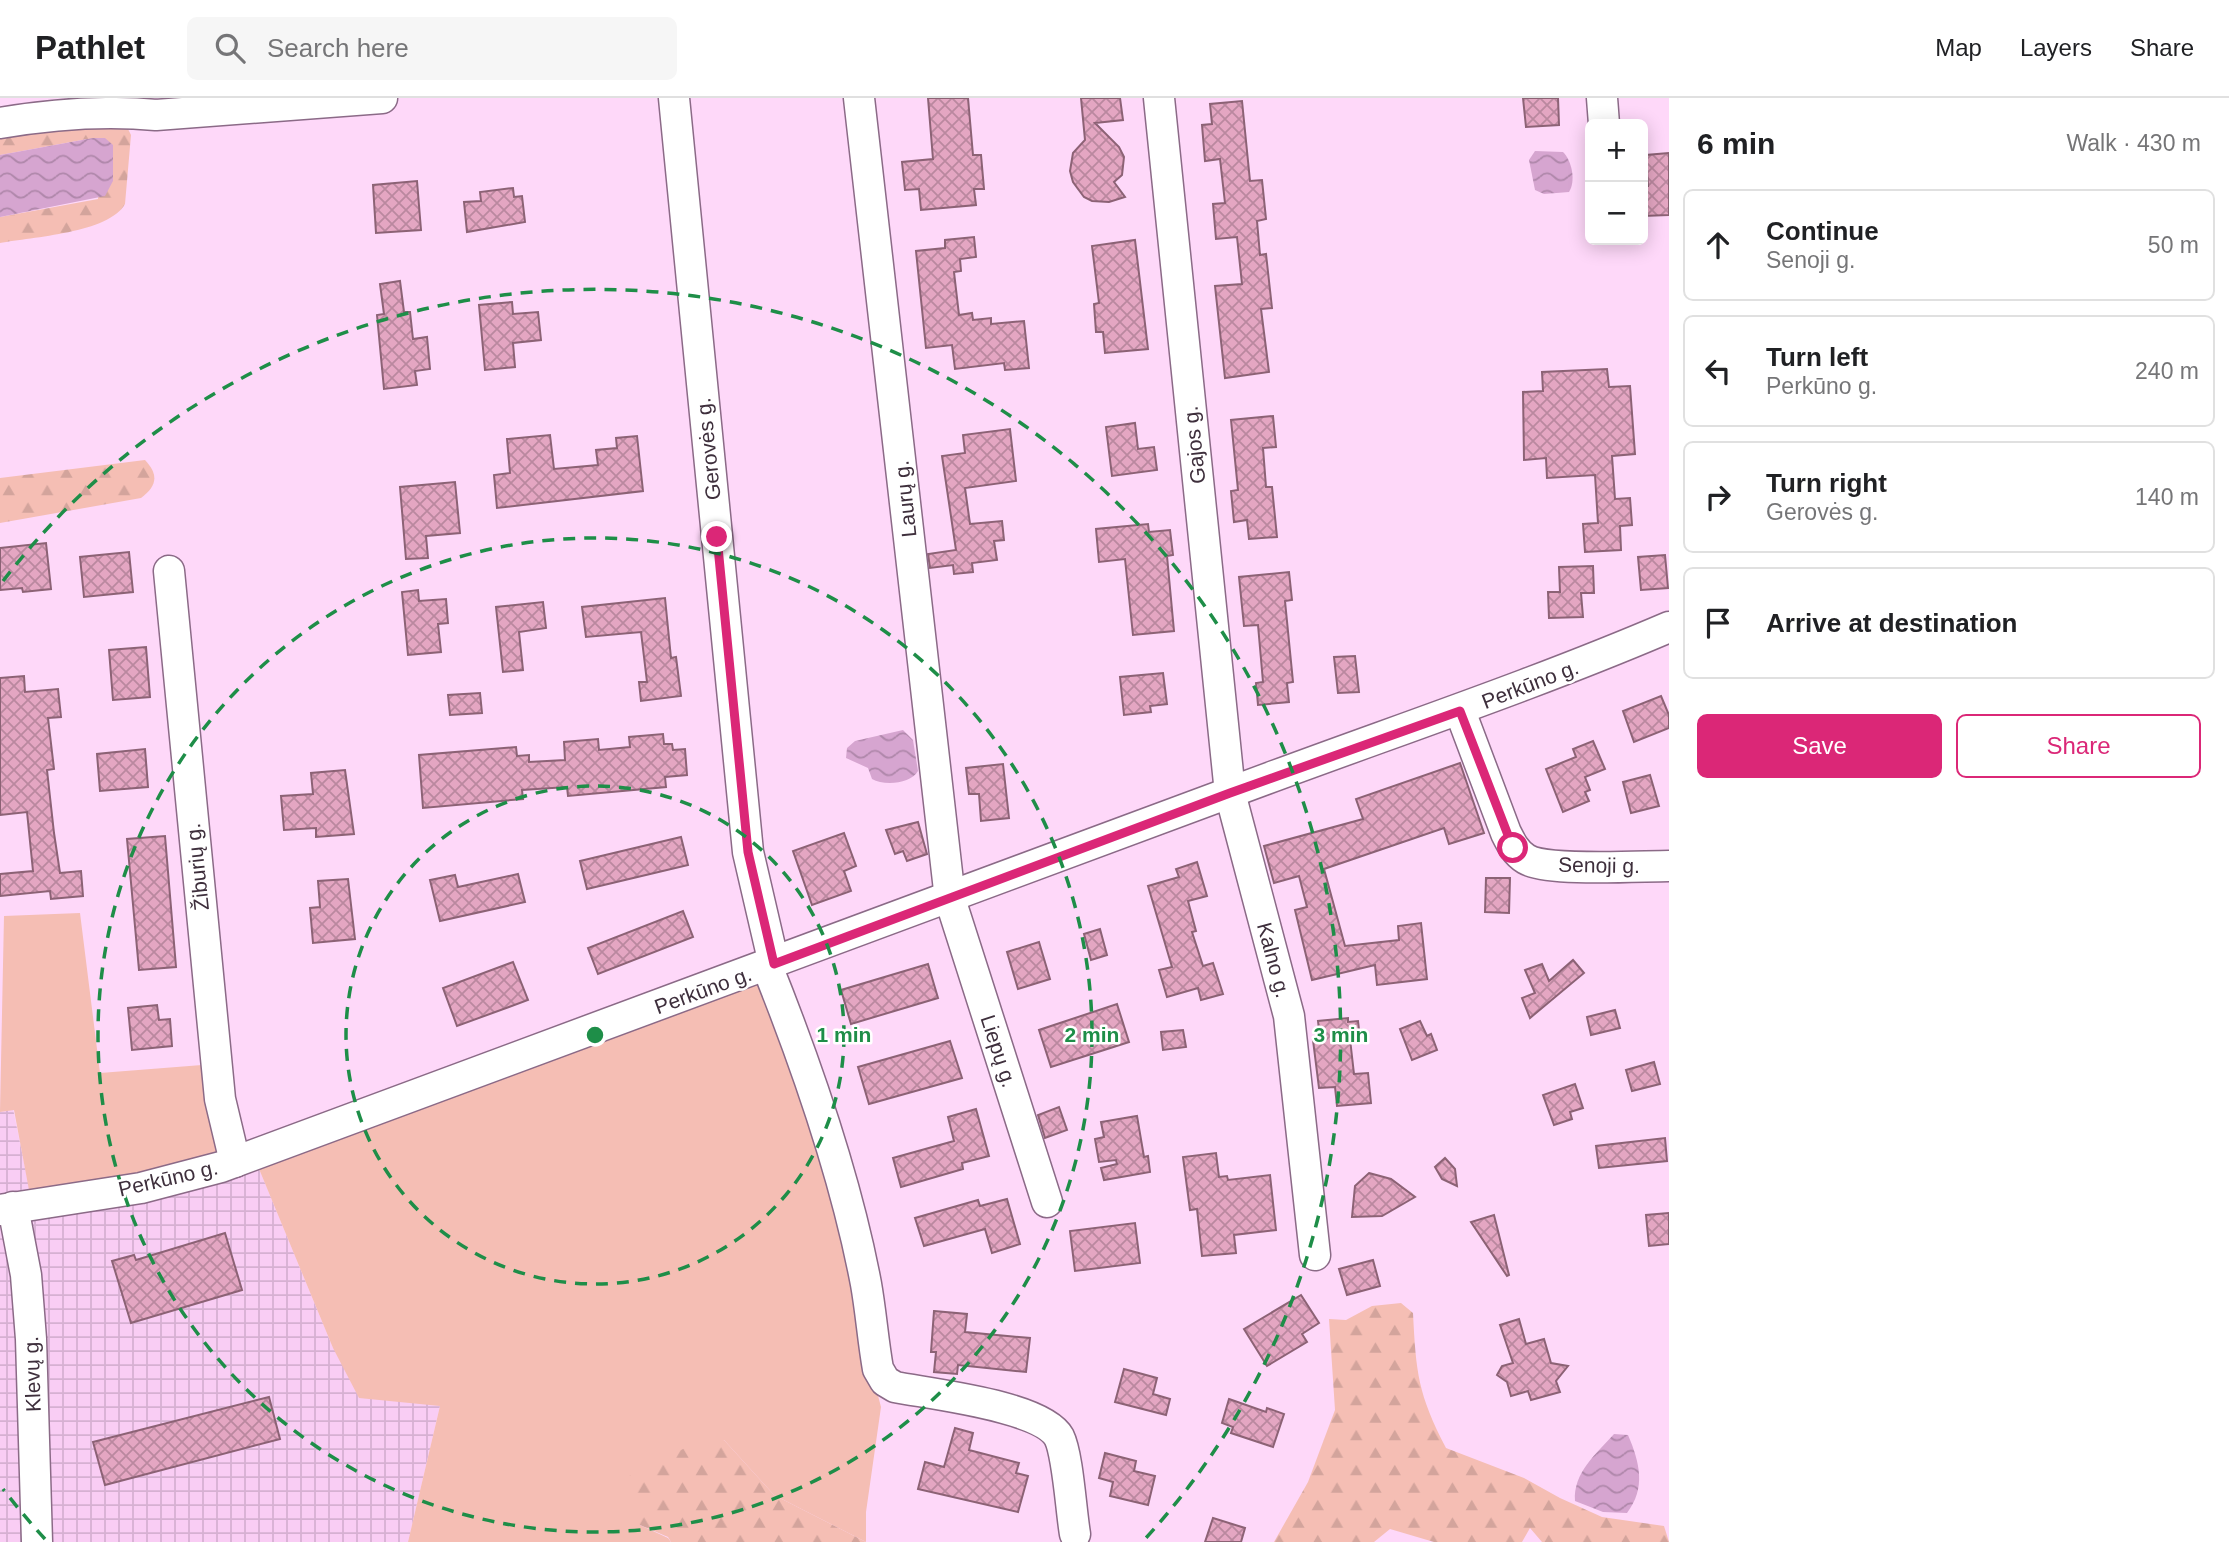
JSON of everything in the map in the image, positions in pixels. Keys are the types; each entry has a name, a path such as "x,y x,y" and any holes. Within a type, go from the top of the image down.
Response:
{"street":[{"path":"0,123 54,114 125,112 156,115 382,98"},
{"name":"Gerovės g.","path":"674,98 748,852 770,965 852,1222 866,1285 878,1369 885,1381 895,1387 1020,1413 1051,1426 1060,1439 1074,1534"},
{"name":"Laurų g.","path":"859,98 950,899"},
{"name":"Gajos g.","path":"1159,98 1230,793"},
{"path":"1602,98 1604,119"},
{"name":"Žiburių g.","path":"169,571 220,1099 235,1162"},
{"name":"Perkūno g.","path":"6,1209 141,1188 235,1162 1230,793 1460,711 1669,626"},
{"name":"Senoji g.","path":"1460,711 1513,848 1527,860 1549,865 1669,866"},
{"name":"Kalno g.","path":"1230,793 1289,1016 1315,1255"},
{"name":"Liepų g.","path":"950,899 1047,1202"},
{"name":"Klevų g.","path":"6,1209 26,1275 31,1339 37,1542"}],"shaded area":[{"path":"13,1109 34,1211 257,1164 333,1348 440,1406 408,1542 0,1542 0,1112"}],"green space":[{"path":"76,121 127,127 131,135 125,204 116,214 87,228 0,243 0,217 98,199 93,138 0,155 0,133"},
{"path":"145,460 153,471 154,480 153,485 141,498 0,523 0,478"},
{"path":"80,913 100,1073 202,1065 219,1157 150,1174 29,1190 14,1110 0,1112 4,916"},
{"path":"748,984 767,986 841,1208 855,1308 881,1407 866,1512 866,1542 774,1495 724,1440 640,1525 671,1542 408,1542 440,1406 359,1398 333,1348 257,1164"},
{"path":"1401,1303 1413,1313 1420,1383 1429,1413 1446,1448 1524,1478 1602,1517 1664,1526 1669,1542 1542,1542 1530,1528 1522,1542 1434,1542 1390,1529 1374,1542 1274,1542 1308,1482 1335,1410 1329,1319 1346,1320 1372,1306"},
{"path":"724,1440 774,1495 866,1542 671,1542 668,1537 640,1525 619,1481 683,1449"}],"water":[{"path":"105,138 113,145 113,181 105,196 0,217 0,155"},
{"path":"1535,151 1563,152 1572,171 1569,192 1544,194 1535,190 1529,160"},
{"path":"903,730 913,740 918,771 910,779 883,783 872,779 868,768 846,758 847,748 855,741"},
{"path":"1614,1434 1628,1435 1638,1465 1637,1494 1627,1513 1603,1512 1575,1501 1575,1491 1582,1473"}],"building":[{"path":"928,98 968,98 973,155 981,155 984,189 974,189 976,205 921,210 919,189 905,190 902,162 933,159"},
{"path":"1081,98 1120,98 1123,120 1095,123 1119,147 1124,157 1122,175 1114,182 1125,197 1109,202 1092,201 1084,197 1073,182 1070,171 1073,153 1085,140"},
{"path":"1523,98 1558,98 1559,125 1526,127"},
{"path":"1242,101 1250,181 1262,180 1266,219 1257,221 1260,255 1266,254 1272,308 1261,309 1269,372 1225,378 1215,286 1242,284 1237,237 1216,239 1213,204 1225,203 1220,159 1205,161 1202,125 1212,124 1210,104"},
{"path":"1669,153 1669,215 1648,216 1648,155"},
{"path":"417,181 421,230 376,233 373,185"},
{"path":"513,188 514,197 522,196 525,222 467,232 464,202 481,201 480,192"},
{"path":"974,237 976,257 960,259 961,271 954,272 959,315 972,313 973,320 991,318 991,324 1024,321 1029,368 1005,370 1004,363 955,369 952,345 926,348 916,251 945,248 945,240"},
{"path":"1135,240 1148,349 1105,353 1103,332 1096,332 1094,304 1099,303 1092,246"},
{"path":"400,281 404,312 410,312 413,339 427,337 430,369 415,371 417,385 384,389 377,315 384,314 380,284"},
{"path":"512,302 513,314 538,312 541,340 513,343 515,367 485,370 479,305"},
{"path":"1607,369 1609,387 1630,386 1635,454 1612,456 1615,499 1630,498 1632,525 1620,526 1621,550 1585,552 1583,524 1598,523 1595,475 1547,478 1546,458 1524,460 1523,392 1543,391 1542,372"},
{"path":"1273,416 1276,447 1263,448 1266,487 1272,487 1277,537 1249,539 1247,520 1234,522 1231,491 1238,490 1231,420"},
{"path":"1135,423 1138,449 1154,447 1157,470 1112,476 1106,427"},
{"path":"1010,429 1016,481 965,488 970,524 1002,521 1004,540 994,541 997,560 972,563 973,572 954,574 953,565 930,568 928,554 956,550 942,456 965,453 963,435"},
{"path":"550,435 554,469 598,465 596,450 617,448 616,438 637,436 643,491 497,508 494,475 510,473 507,439"},
{"path":"455,482 460,533 426,536 428,558 406,559 400,487"},
{"path":"1148,524 1149,532 1170,530 1173,555 1167,556 1174,631 1133,635 1125,559 1099,562 1096,529"},
{"path":"46,543 51,589 23,592 22,588 0,590 0,548"},
{"path":"129,552 133,592 84,597 80,557"},
{"path":"1665,555 1668,588 1641,590 1638,557"},
{"path":"1593,566 1594,593 1581,593 1583,617 1549,618 1548,592 1560,592 1559,567"},
{"path":"1289,572 1292,600 1285,601 1293,682 1287,683 1289,702 1258,705 1256,683 1263,682 1258,625 1244,626 1239,577"},
{"path":"418,590 419,601 446,599 448,623 438,624 441,652 408,655 402,592"},
{"path":"665,598 671,658 676,657 681,696 641,701 639,682 647,682 641,632 586,637 582,607"},
{"path":"543,602 546,628 519,632 523,670 503,672 496,607"},
{"path":"146,647 150,697 113,700 109,650"},
{"path":"1355,656 1359,692 1338,693 1334,657"},
{"path":"1163,673 1167,704 1150,706 1151,712 1124,715 1120,677"},
{"path":"24,676 25,692 58,689 61,717 48,718 54,769 47,770 54,833 60,873 81,871 83,896 51,899 50,891 0,896 0,874 33,871 27,812 0,815 0,678"},
{"path":"480,693 482,713 450,715 448,695"},
{"path":"1661,696 1669,715 1669,728 1634,742 1623,711"},
{"path":"663,734 664,744 672,744 673,750 685,749 687,775 665,777 666,787 568,796 567,787 522,790 523,799 423,808 419,755 516,747 517,756 529,755 529,762 565,760 564,742 598,739 599,750 630,747 629,737"},
{"path":"1593,741 1605,769 1585,777 1590,790 1585,792 1589,801 1563,812 1546,769 1576,757 1573,749"},
{"path":"145,749 148,787 100,791 97,754"},
{"path":"1460,763 1484,833 1449,844 1444,828 1324,869 1345,946 1399,940 1398,926 1421,923 1427,979 1377,985 1375,965 1312,980 1295,910 1307,907 1299,876 1274,883 1264,846 1363,819 1356,799"},
{"path":"1003,764 1009,818 981,821 979,794 969,794 966,768"},
{"path":"345,770 354,834 316,837 316,828 284,830 281,796 313,794 311,773"},
{"path":"1650,775 1659,806 1631,813 1623,782"},
{"path":"918,822 927,854 907,861 903,851 895,854 886,830"},
{"path":"844,833 856,866 844,871 851,891 812,905 793,851"},
{"path":"165,836 176,967 139,970 127,839"},
{"path":"681,837 688,865 587,889 580,861"},
{"path":"1197,862 1207,896 1188,901 1196,931 1192,932 1203,966 1213,963 1223,994 1201,1000 1198,988 1167,997 1159,970 1172,967 1148,886 1179,877 1176,869"},
{"path":"518,874 525,902 440,921 430,880 455,875 458,887"},
{"path":"1486,878 1510,878 1509,913 1485,912"},
{"path":"348,879 355,939 313,943 310,908 320,907 318,881"},
{"path":"683,911 693,937 598,974 588,948"},
{"path":"1100,929 1107,955 1091,960 1084,934"},
{"path":"1039,942 1050,979 1018,989 1007,952"},
{"path":"1573,960 1584,973 1530,1018 1522,998 1535,993 1525,970 1542,964 1549,981"},
{"path":"513,962 528,1000 457,1026 443,988"},
{"path":"928,964 938,998 851,1024 841,990"},
{"path":"1117,1004 1129,1042 1051,1067 1039,1030"},
{"path":"157,1005 159,1020 170,1019 172,1046 132,1050 128,1008"},
{"path":"1615,1010 1620,1028 1591,1035 1587,1017"},
{"path":"1348,1018 1348,1022 1358,1021 1360,1038 1350,1039 1354,1074 1368,1073 1371,1103 1337,1106 1335,1087 1319,1088 1313,1040 1320,1039 1318,1021"},
{"path":"1420,1021 1427,1036 1431,1034 1437,1050 1412,1060 1400,1029"},
{"path":"1183,1030 1186,1047 1163,1050 1161,1032"},
{"path":"950,1041 962,1078 869,1104 858,1067"},
{"path":"1654,1062 1660,1084 1632,1091 1626,1070"},
{"path":"1575,1084 1583,1108 1570,1112 1572,1119 1554,1125 1543,1095"},
{"path":"1059,1107 1067,1130 1045,1138 1038,1115"},
{"path":"976,1109 989,1156 962,1163 963,1169 901,1187 893,1158 954,1141 948,1117"},
{"path":"1137,1116 1144,1157 1148,1156 1150,1172 1104,1180 1101,1168 1117,1164 1116,1160 1099,1162 1095,1139 1104,1137 1101,1122"},
{"path":"1665,1138 1667,1161 1599,1168 1596,1146"},
{"path":"1216,1153 1219,1177 1227,1176 1228,1180 1270,1175 1276,1230 1234,1235 1236,1253 1202,1256 1197,1209 1190,1210 1183,1157"},
{"path":"1445,1158 1455,1169 1457,1186 1442,1179 1435,1167"},
{"path":"1369,1173 1391,1179 1415,1197 1382,1216 1352,1217 1355,1186"},
{"path":"1007,1199 1020,1244 992,1253 985,1229 924,1246 915,1218 978,1200 980,1206"},
{"path":"1669,1213 1669,1244 1649,1246 1646,1215"},
{"path":"1494,1215 1509,1275 1507,1276 1471,1222"},
{"path":"1135,1223 1140,1263 1075,1271 1070,1231"},
{"path":"225,1233 242,1290 131,1323 112,1261 134,1255 136,1260"},
{"path":"1373,1260 1380,1286 1347,1295 1339,1269"},
{"path":"1301,1295 1319,1323 1302,1334 1307,1342 1267,1366 1244,1329"},
{"path":"934,1311 967,1314 965,1332 1030,1338 1026,1372 958,1365 957,1374 934,1372 936,1352 931,1352"},
{"path":"1519,1319 1526,1344 1544,1339 1551,1363 1568,1366 1556,1381 1560,1392 1531,1400 1528,1391 1511,1396 1507,1382 1497,1375 1502,1366 1513,1363 1500,1325"},
{"path":"1124,1369 1157,1378 1153,1394 1170,1399 1166,1415 1115,1402"},
{"path":"269,1397 280,1439 105,1485 93,1442"},
{"path":"1229,1399 1266,1412 1267,1408 1284,1414 1273,1447 1231,1433 1233,1427 1222,1423"},
{"path":"955,1428 973,1433 969,1450 1019,1463 1016,1473 1028,1476 1018,1512 918,1489 925,1462 944,1467"},
{"path":"1105,1453 1136,1461 1134,1471 1155,1476 1148,1505 1110,1496 1113,1482 1099,1478"},
{"path":"1213,1518 1245,1528 1241,1542 1205,1542"}],"route":[{"path":"717,537 748,852 774,964 1230,793 1460,711 1513,848"}]}
